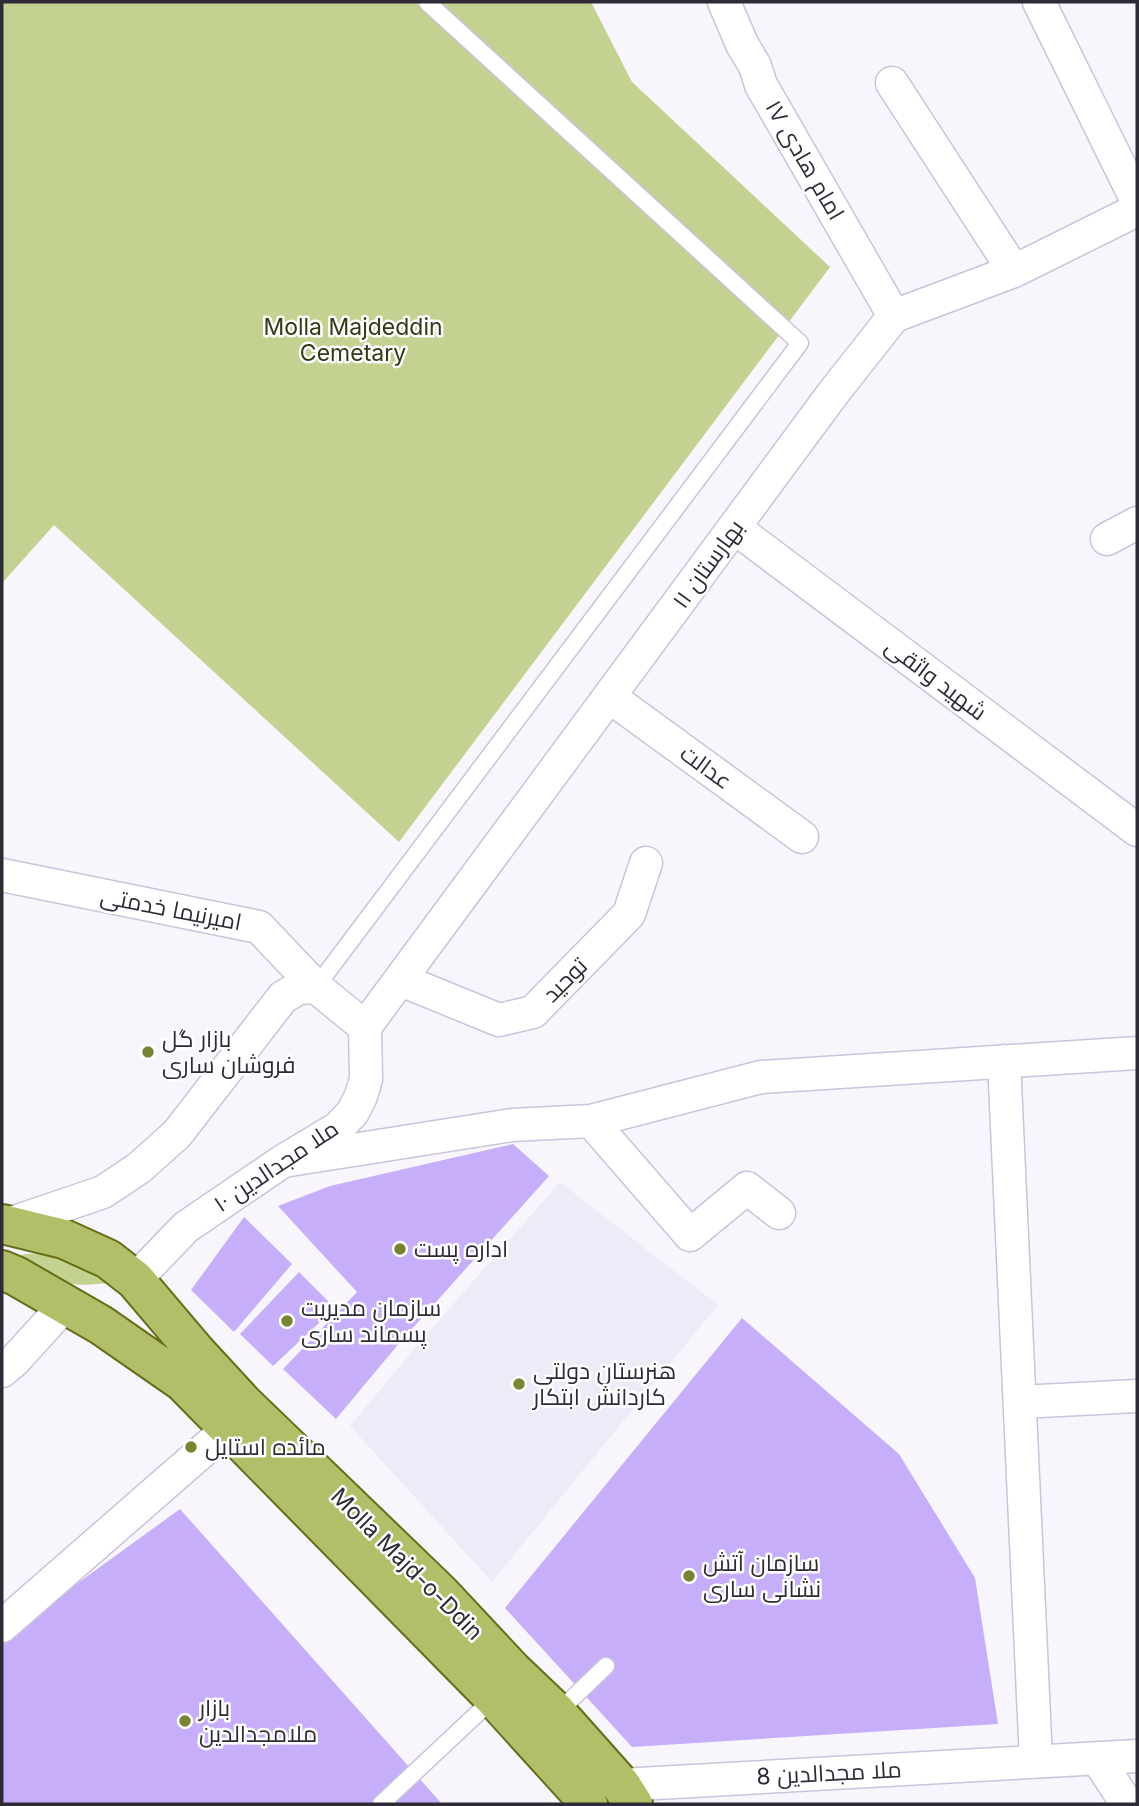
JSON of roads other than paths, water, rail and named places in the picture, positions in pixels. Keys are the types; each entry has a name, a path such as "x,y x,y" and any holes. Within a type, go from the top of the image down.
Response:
{"main road":[{"name":"Molla Majd-o-Ddin","path":"4,1224 64,1239 108,1259 135,1279 243,1404 441,1594 513,1671 557,1713 627,1795"},
{"name":"Molla Majd-o-Ddin","path":"2,1270 101,1325 183,1382 494,1698 588,1804"},
{"path":"101,1325 135,1279"}],"street":[{"name":"امام هادی ۱۷","path":"724,2 742,44 755,66 761,85 894,316"},
{"path":"1039,2 1137,201"},
{"path":"892,83 1014,271"},
{"path":"894,316 1014,271 1137,210"},
{"name":"بهارستان ۱۱","path":"365,1027 834,392 894,316"},
{"path":"1108,539 1137,523"},
{"name":"شهید واثقی","path":"735,528 1137,830"},
{"name":"عدالت","path":"610,697 802,836"},
{"name":"توحید","path":"401,979 499,1020 533,1012 629,915 646,863"},
{"name":"امیرنیما خدمتی","path":"2,875 259,927 316,987 365,1027"},
{"path":"4,1224 103,1192 139,1168 177,1134 283,998 299,988 316,987"},
{"name":"ملا مجدالدین ١٠","path":"135,1279 186,1227 338,1128 353,1112 366,1079 365,1027"},
{"path":"284,1161 512,1125 591,1121 761,1077 1137,1053"},
{"path":"1004,1061 1037,1761"},
{"path":"591,1121 690,1235 747,1188 779,1213"},
{"path":"8,1366 65,1305"},
{"path":"1020,1402 1137,1396"},
{"path":"2,1626 229,1427"},
{"name":"ملا مجدالدین 8","path":"627,1795 1037,1761 1137,1756"},
{"path":"1097,1758 1127,1804"}],"lane":[{"path":"316,987 800,342 427,2"},
{"path":"557,1713 606,1666"},
{"path":"381,1804 494,1698"}],"place":[{"name":"بازار گل فروشان ساری","path":"148,1052"},
{"name":"اداره پست","path":"400,1249"},
{"name":"سازمان مدیریت پسماند ساری","path":"287,1321"},
{"name":"هنرستان دولتی کاردانش ابتکار","path":"519,1384"},
{"name":"مائده استایل","path":"191,1447"},
{"name":"سازمان آتش نشانی ساری","path":"689,1576"},
{"name":"بازار ملامجدالدین","path":"185,1721"}],"park label":[{"name":"Molla Majdeddin Cemetary","path":"353,340"}]}
